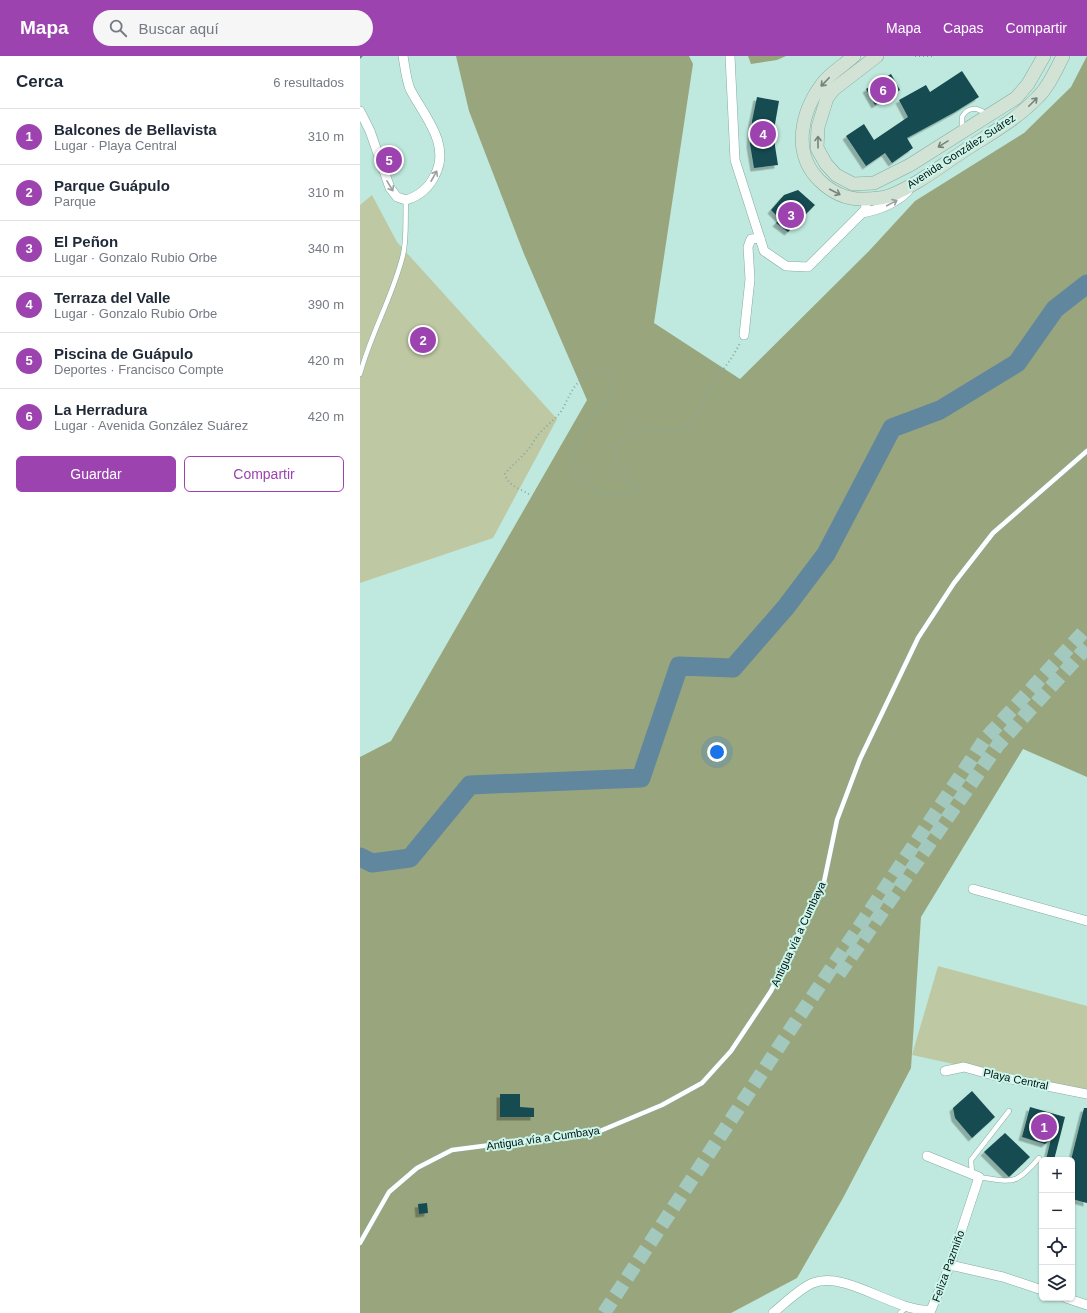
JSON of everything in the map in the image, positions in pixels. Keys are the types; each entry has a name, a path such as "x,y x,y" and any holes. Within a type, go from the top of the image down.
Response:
{"main road":[{"name":"Avenida González Suárez","path":"877,56 834,89 827,98 818,127 817,148 826,164 836,175 853,184 874,183 910,165 1016,98 1028,84 1044,56"},
{"name":"Avenida González Suárez","path":"847,60 823,82 811,103 802,127 802,151 810,171 827,189 844,197 865,199 888,196 917,182 1026,109 1039,96 1052,78 1063,56"}],"street":[{"path":"360,111 370,131 390,188 397,197 406,200 419,196 432,181 440,166 441,153 438,140 410,87 403,56"},
{"path":"730,56 735,160 764,251 786,266 808,267 862,214 866,208 867,202 865,199"},
{"path":"862,214 879,210 901,198 917,182"},
{"path":"744,335 750,278 748,247 751,238 760,238"},
{"path":"973,889 1087,921"},
{"name":"Playa Central","path":"945,1071 964,1067 996,1076 1087,1094"},
{"path":"927,1156 976,1176"},
{"name":"Feliza Pazmiño","path":"773,1313 811,1284 821,1280 834,1281 903,1310 924,1312 931,1310 950,1264 976,1176"},
{"path":"950,1264 1003,1277 1039,1289"},
{"path":"1075,1301 1087,1305"}],"lane":[{"path":"360,374 365,356 391,294 403,254 406,200"},
{"name":"Antigua vía a Cumbaya","path":"360,1243 389,1192 417,1168 452,1150 600,1131 662,1105 702,1083 717,1067 731,1051 771,991 824,882 837,820 860,759 918,638 954,583 992,533 1087,451"},
{"path":"1009,1111 971,1160 976,1176 1011,1182 1021,1177 1039,1158"}],"path":[{"path":"915,56 932,56"},
{"path":"529,494 506,480 506,474 513,463 526,452 538,435 560,413 574,386 590,373 599,372 608,375 612,382 612,393 604,406 585,426 573,459 575,476 582,483 593,490 605,494 630,495 637,491 634,482 619,461 614,447 625,434 644,429 673,432 686,425 700,410 716,380 734,356 744,335"}],"green space":[{"path":"456,56 689,56 693,64 654,323 740,379 869,251 915,201 1024,133 1071,87 1087,56 1087,777 1023,749 921,917 911,1068 843,1198 797,1278 731,1313 360,1313 360,757 391,741 587,400 524,254 469,111"},
{"path":"748,56 786,56 777,60 751,64"},
{"path":"372,195 397,242 557,419 493,538 360,583 360,205"},
{"path":"938,966 1087,1006 1087,1093 912,1055"}],"water":[{"path":"388,148 398,152 391,171 381,167"}],"building":[{"path":"962,71 979,97 907,138 913,148 892,163 885,153 866,166 846,136 864,124 874,140 908,117 899,100 926,85 930,92"},
{"path":"891,74 900,90 875,105 866,89"},
{"path":"757,97 779,101 775,124 775,146 778,165 754,168 750,144 752,121"},
{"path":"798,190 815,205 788,232 776,223 780,219 771,210 784,195"},
{"path":"972,1091 995,1117 972,1138 955,1118 953,1108"},
{"path":"500,1094 520,1094 520,1107 534,1108 534,1117 500,1117"},
{"path":"1030,1107 1065,1117 1055,1157 1047,1157 1051,1139 1045,1144 1022,1137"},
{"path":"1084,1108 1087,1108 1087,1203 1075,1200 1075,1157 1072,1157"},
{"path":"1005,1133 1030,1157 1009,1177 984,1152"},
{"path":"427,1203 428,1213 419,1214 418,1204"}],"waterway":[{"path":"360,857 372,863 410,858 470,785 641,778 679,666 733,668 786,607 826,554 892,428 940,410 1017,363 1055,309 1087,284"}],"tunnel":[{"path":"604,1313 784,1039 985,739 1087,628"},
{"path":"839,974 998,745 1087,647"}],"place":[{"name":"La Herradura","path":"883,90"},
{"name":"Terraza del Valle","path":"763,134"},
{"name":"Piscina de Guápulo","path":"389,160"},
{"name":"El Peñon","path":"791,215"},
{"name":"Parque Guápulo","path":"423,340"},
{"name":"Balcones de Bellavista","path":"1044,1127"}]}
